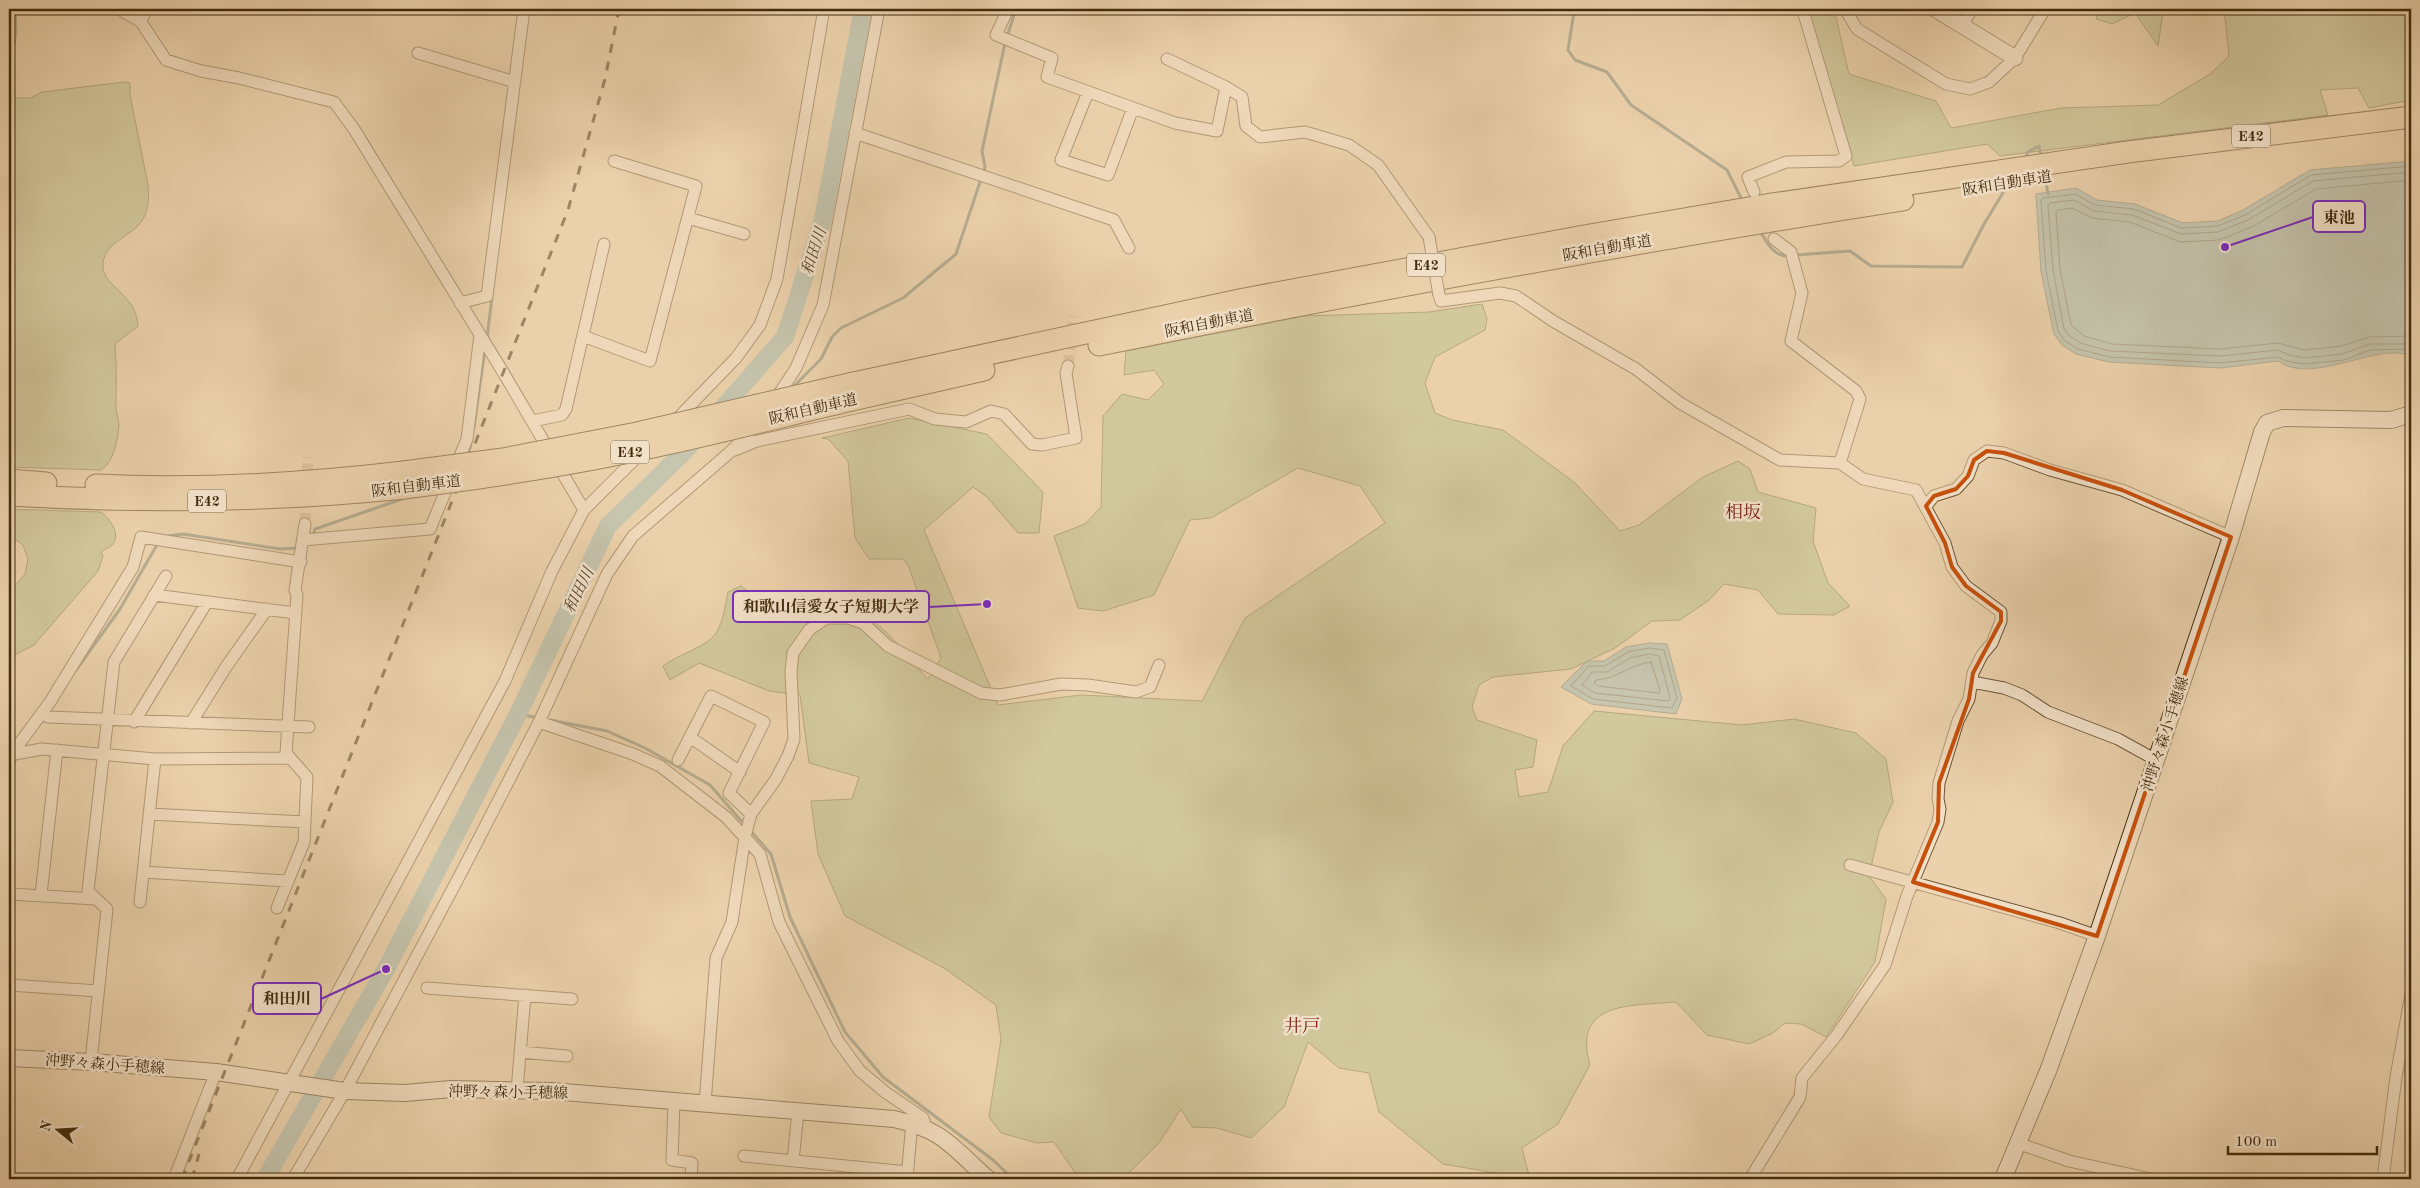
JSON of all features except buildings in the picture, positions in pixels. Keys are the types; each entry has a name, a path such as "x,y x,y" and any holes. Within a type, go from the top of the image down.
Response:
{"highway":[{"name":"阪和自動車道","path":"9,495 113,501 260,500 404,480 850,392 1244,299 1391,271 1766,205 2008,176 2411,117"},
{"name":"阪和自動車道","path":"2092,164 2411,131"},
{"name":"阪和自動車道","path":"9,480 177,487 404,480"}],"main road":[{"name":"沖野々森小手穂線","path":"2003,1179 2048,1071 2097,936 2231,537 2262,432 2267,422 2282,418 2391,420 2411,414"},
{"name":"沖野々森小手穂線","path":"9,1058 91,1062 216,1072 342,1090 405,1093 451,1089 551,1091 894,1118 919,1125 943,1136 988,1179"}],"street":[{"path":"119,9 141,22 166,60 201,71 239,78 334,102 354,129 584,510"},
{"path":"141,22 146,9"},
{"path":"460,303 487,296 524,9"},
{"path":"237,1179 292,1082 505,681 552,571 584,510 701,396 736,358 760,325 777,279 824,9"},
{"path":"293,1179 539,722 608,574 633,536 729,453 766,415 796,368 822,305 879,9"},
{"path":"1008,9 996,36 1052,58 1047,77 1174,123 1217,131 1226,87"},
{"path":"1754,192 1748,178 1786,162 1839,161 1846,156 1804,14 1800,9"},
{"path":"1845,9 1857,29 1946,84 1970,89 1990,82 2016,58 2045,9"},
{"path":"1935,9 2016,58"},
{"path":"1962,25 1972,9"},
{"path":"418,53 515,82"},
{"path":"1167,59 1226,87 1242,97 1246,126 1260,137 1305,132 1349,145 1378,165 1429,237 1441,301 1500,293 1516,296 1553,321 1636,369 1680,403 1780,460 1840,463 1863,479 1916,490 1945,543 1952,567 1966,586 2001,612 2001,621 1992,643 1982,655 1972,682 1969,699 1958,721 1939,783 1938,799 1940,809 1938,822 1913,882 1885,965 1836,1036 1802,1078 1800,1096 1750,1179"},
{"path":"1088,92 1061,160 1108,175 1133,108"},
{"path":"855,133 1114,220 1128,248"},
{"path":"583,336 650,361 696,186 614,161"},
{"path":"688,218 744,234"},
{"path":"1774,239 1791,252 1802,293 1791,341 1856,391 1860,399 1840,463"},
{"path":"532,421 562,415 566,409 604,244"},
{"path":"303,540 430,529 467,439 480,335"},
{"path":"729,453 757,442 909,409 935,419 966,422 991,411 1004,414 1032,444 1042,445 1076,438 1066,373 1068,366"},
{"path":"1926,506 1934,496 1956,489 1968,476 1974,460 1987,451 2004,453 2050,470 2122,490 2231,537"},
{"path":"277,908 304,842 307,777 286,753 297,595 295,590 301,562 304,524"},
{"path":"10,755 50,702 133,567 141,537 301,562"},
{"path":"91,1062 107,908 88,891 114,662 166,576"},
{"path":"154,595 295,613"},
{"path":"134,722 207,602"},
{"path":"191,724 226,667 267,609"},
{"path":"704,1104 716,958 732,922 745,836 751,814 776,779 788,756 794,739 790,671 793,653 809,630 826,618 848,618 863,623 888,646 981,694 1000,695 1061,684 1088,685 1136,692 1150,686 1159,665"},
{"path":"1972,682 2004,688 2022,695 2048,712 2082,727 2092,727 2156,760"},
{"path":"678,760 711,696 764,722 729,793 751,814"},
{"path":"48,717 107,721 309,727"},
{"path":"539,722 633,754 660,766 726,817 745,836 760,854 779,922 838,1041 860,1071 885,1092 923,1118 919,1125 907,1176 744,1156"},
{"path":"690,737 740,772"},
{"path":"10,755 33,750 57,750 155,759 290,758"},
{"path":"41,895 57,750"},
{"path":"140,902 155,759"},
{"path":"149,814 305,822"},
{"path":"1850,866 1913,882 2097,936"},
{"path":"143,872 288,881"},
{"path":"9,894 96,899"},
{"path":"9,985 98,991"},
{"path":"427,988 572,999"},
{"path":"2383,1179 2396,1077 2411,994"},
{"path":"517,1090 524,995"},
{"path":"520,1052 567,1056"},
{"path":"174,1179 216,1072"},
{"path":"674,1102 672,1160 692,1163 691,1179"},
{"path":"793,1161 798,1111"},
{"path":"2017,1143 2069,1161 2151,1179"}],"highlighted area":[{"path":"1987,451 2004,453 2122,490 2231,537 2097,936 1913,882 1938,822 1939,783 1969,699 1973,673 2001,621 2001,612 1966,586 1952,567 1945,543 1926,506 1934,496 1956,489 1968,476 1974,460"}],"green space":[{"path":"9,9 16,9 17,31 9,81"},
{"path":"1808,9 1829,9 1828,14 1836,17 1849,74 1936,101 1951,128 2061,108 2158,105 2210,74 2229,56 2224,9 2411,9 2411,100 2369,108 2358,88 2320,90 2328,115 2000,156 1987,144 1854,166"},
{"path":"2099,9 2159,9 2163,12 2158,46 2135,13 2112,24 2096,19"},
{"path":"124,82 130,83 130,95 148,185 148,198 143,219 132,231 112,246 104,259 103,268 105,275 132,306 138,326 115,344 118,437 109,462 101,470 9,467 9,88 11,98 30,98 42,92"},
{"path":"1482,304 1487,319 1485,330 1435,357 1425,383 1435,413 1452,420 1503,430 1574,482 1620,531 1639,525 1703,477 1738,461 1750,469 1758,492 1816,508 1813,541 1828,583 1850,606 1834,615 1778,614 1758,590 1724,584 1709,600 1680,620 1652,621 1615,648 1571,669 1493,677 1479,685 1472,707 1477,720 1537,740 1533,767 1515,770 1519,797 1548,792 1563,746 1594,711 1742,725 1794,719 1856,733 1886,759 1893,802 1879,832 1869,876 1886,899 1875,962 1826,1037 1801,1024 1785,1023 1773,1033 1749,1044 1707,1035 1676,1002 1624,1007 1609,1011 1597,1018 1589,1029 1587,1044 1590,1065 1558,1124 1522,1148 1530,1179 1443,1164 1379,1112 1369,1073 1339,1068 1308,1042 1284,1107 1251,1138 1217,1128 1192,1127 1181,1109 1159,1143 1126,1176 1078,1177 1054,1142 1037,1143 1001,1133 989,1117 1001,1039 996,1005 944,968 845,916 818,854 811,801 852,799 859,777 809,763 800,695 769,691 699,663 670,680 663,666 711,639 721,623 728,592 741,586 785,620 813,600 836,604 856,611 875,622 884,630 928,679 941,658 908,565 903,559 869,559 855,538 848,461 828,439 822,438 909,418 987,434 1043,492 1039,533 1018,533 986,496 973,487 924,530 998,705 1081,695 1202,701 1245,618 1385,523 1360,486 1298,468 1211,518 1190,520 1154,595 1103,611 1078,608 1054,536 1085,524 1101,507 1103,416 1122,394 1148,400 1164,384 1154,370 1124,375 1126,351 1304,316 1429,312"},
{"path":"9,509 101,512 111,522 116,536 112,545 101,552 103,556 98,571 34,645 9,658 9,593 25,574 28,559 23,545 9,534"}],"water":[{"path":"2411,161 2411,357 2398,353 2383,354 2309,369 2293,368 2278,361 2220,368 2109,362 2076,354 2062,345 2054,334 2041,272 2036,194 2076,188 2097,200 2135,204 2183,223 2218,221 2243,210 2310,170"},
{"path":"1649,643 1667,644 1682,699 1676,714 1591,704 1561,687 1587,661 1604,661 1626,647"}],"waterway":[{"name":"和田川","path":"265,1179 386,969 518,714 608,526 684,452 785,337 823,219 863,9"},
{"path":"1007,37 1016,9"},
{"path":"1567,9 1574,12 1568,50 1575,60 1607,72 1631,105 1727,170 1743,202"},
{"path":"983,173 985,167 982,151 1005,43"},
{"path":"2024,160 2028,152 2039,146 2041,157"},
{"path":"2044,171 2048,194"},
{"path":"1796,255 1850,251 1871,266 1962,267 1984,224 2012,178"},
{"path":"793,387 821,359 832,337 841,328 903,298 956,254 981,179"},
{"path":"1760,231 1775,252 1789,256"},
{"path":"487,338 492,297"},
{"path":"474,427 485,349"},
{"path":"468,456 471,443"},
{"path":"313,536 315,529 408,497"},
{"path":"168,536 183,534 280,549 298,548"},
{"path":"76,670 120,609 158,543"},
{"path":"518,714 539,718"},
{"path":"550,720 607,731 645,748 710,785 744,824"},
{"path":"9,769 18,756"},
{"path":"750,830 771,854 790,917 845,1032 883,1077 993,1160 1013,1179"}],"tunnel":[{"path":"1068,366 1074,316"},
{"path":"305,524 308,457"}],"railway":[{"path":"182,1179 568,210 605,79 619,9"},
{"path":"192,1179 199,1154"}],"place":[{"name":"東池","path":"2225,247"},
{"name":"和歌山信愛女子短期大学","path":"987,604"},
{"name":"和田川","path":"386,969"}],"district":[{"name":"相坂","path":"1743,512"},
{"name":"井戸","path":"1302,1026"}]}
